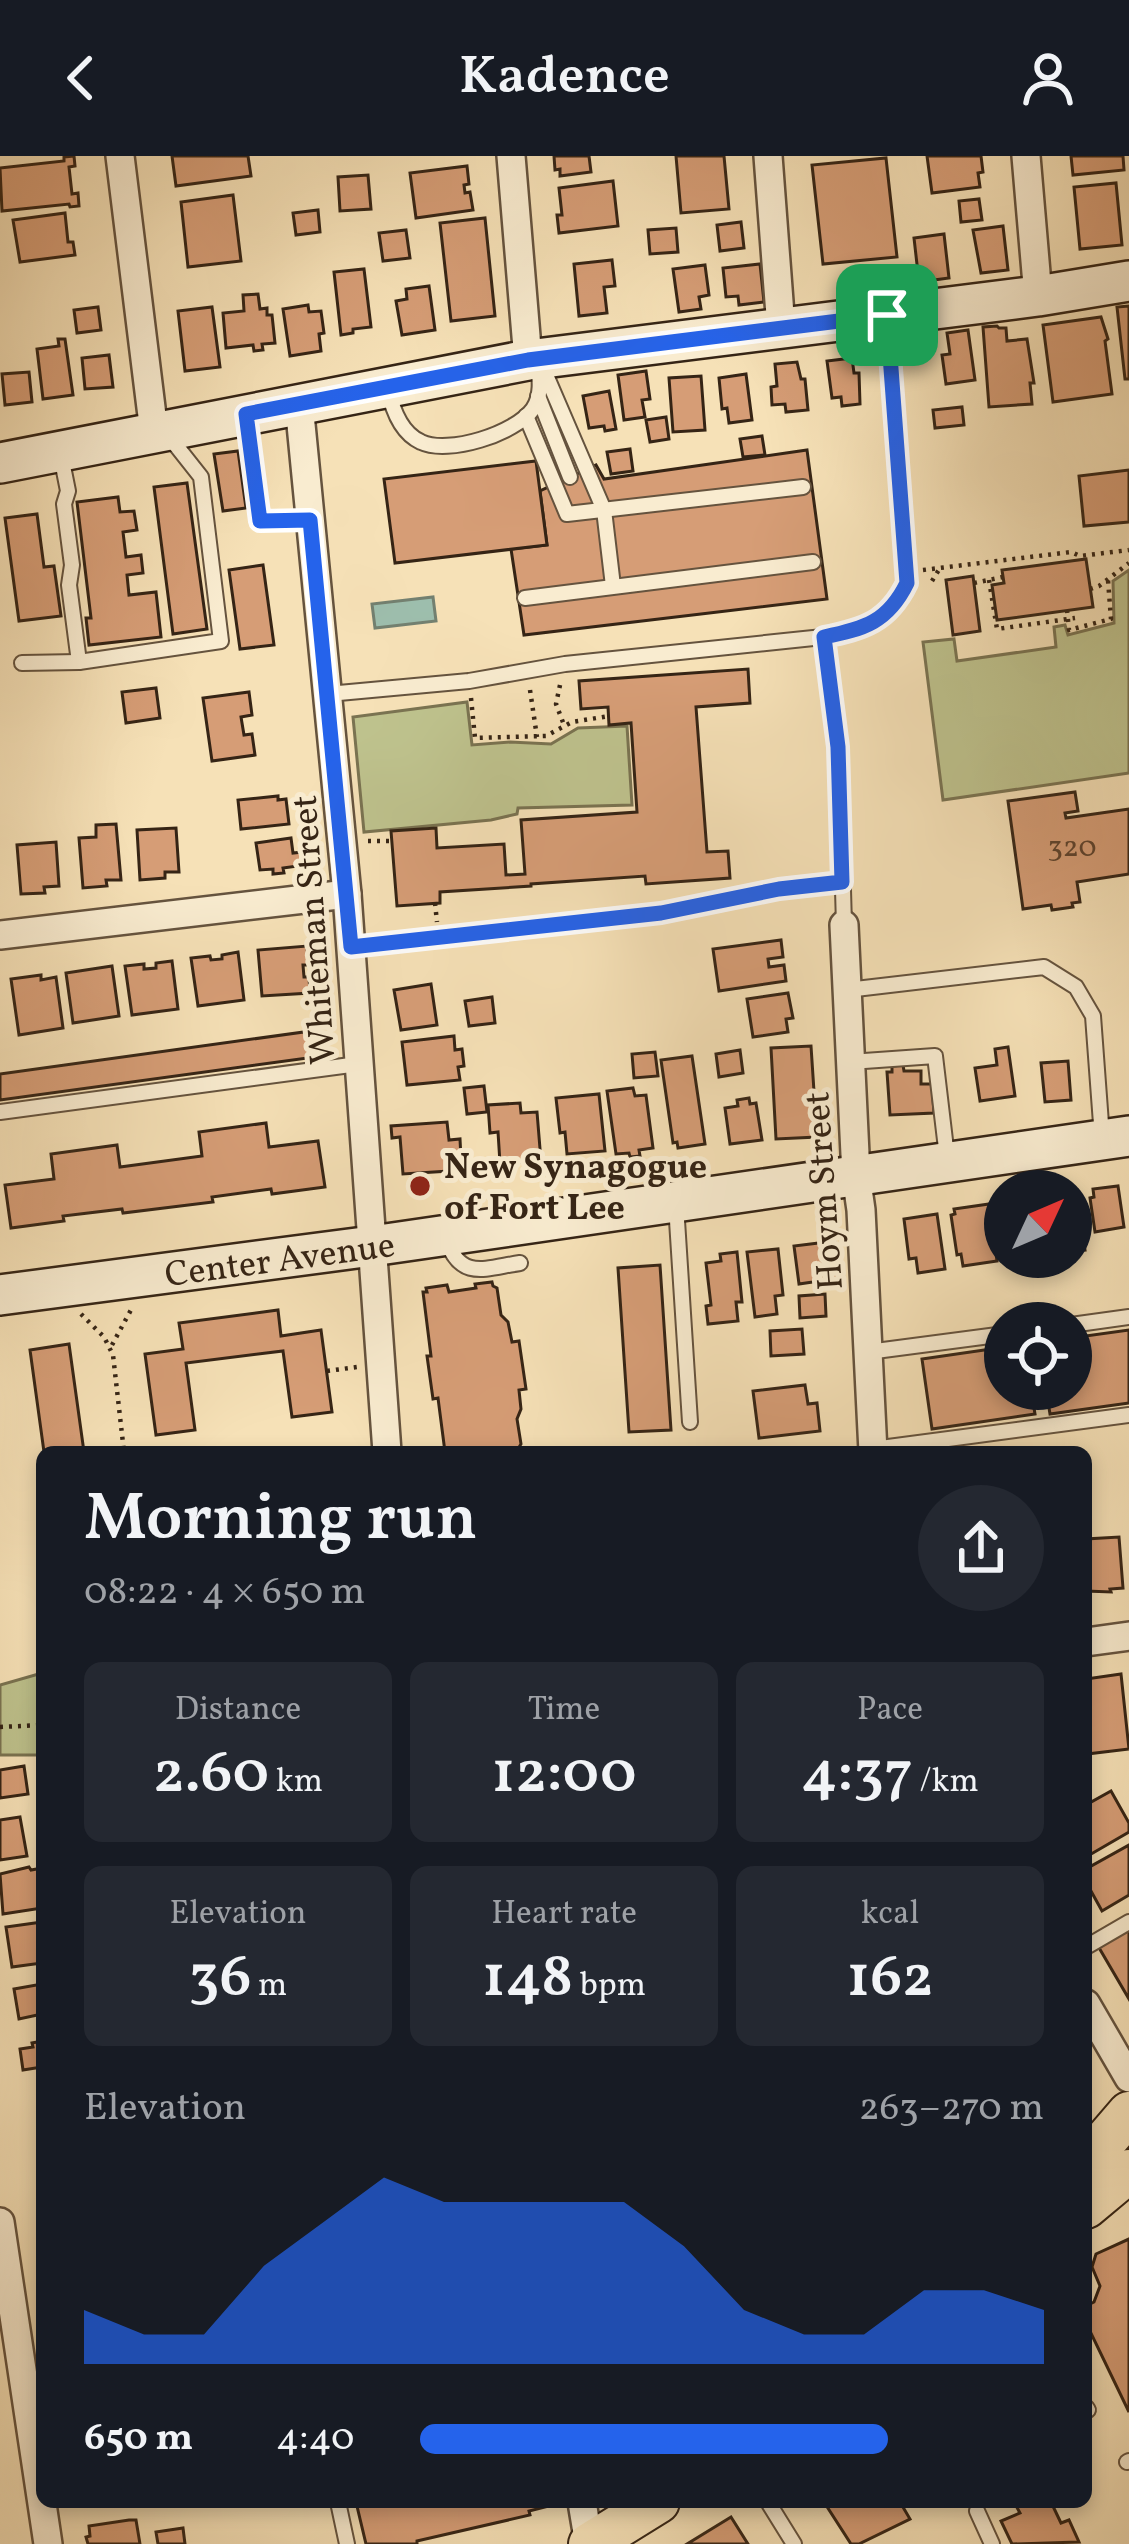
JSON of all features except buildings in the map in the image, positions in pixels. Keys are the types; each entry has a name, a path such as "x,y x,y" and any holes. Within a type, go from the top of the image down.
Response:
{"main road":[{"path":"0,463 387,386 534,371 781,328 1129,281"},
{"name":"Center Avenue","path":"0,1295 446,1235 518,1254 675,1200 1116,1138"},
{"path":"1092,2156 1129,2113"},
{"path":"1092,2202 1129,2171"},
{"path":"590,2544 648,2508"}],"street":[{"path":"120,156 159,431"},
{"path":"511,156 534,371"},
{"path":"768,156 781,328"},
{"path":"1026,156 1038,296"},
{"name":"Whiteman Street","path":"299,404 347,894 387,1446"},
{"path":"0,935 347,894"},
{"name":"Hoym Street","path":"844,925 873,1446"},
{"path":"1092,1641 1129,1636"},
{"path":"1092,2015 1129,2078"},
{"path":"0,2222 36,2464"},
{"path":"43,2508 48,2544"},
{"path":"583,2508 590,2544"}],"lane":[{"path":"328,694 824,637 882,617 897,604 907,583 887,315"},
{"path":"387,386 402,425 416,441 434,446 508,431 534,408 534,371"},
{"path":"534,371 570,477"},
{"path":"534,371 552,386 604,510 613,586"},
{"path":"246,414 260,521 310,520"},
{"path":"526,416 567,514 803,487"},
{"path":"22,664 79,662 220,641 201,477 159,431"},
{"path":"60,451 68,490 64,504 72,566 69,585 79,662"},
{"path":"525,598 814,562"},
{"path":"824,637 838,747 844,925"},
{"path":"351,947 661,913 779,889 842,882"},
{"path":"847,989 1044,967 1076,987 1093,1016 1116,1138"},
{"path":"850,1061 937,1058 947,1162"},
{"path":"0,1112 358,1064"},
{"path":"675,1200 690,1422"},
{"path":"1092,1321 1129,1317"},
{"path":"868,1352 984,1337"},
{"path":"902,1446 1129,1415"},
{"path":"1092,1944 1129,1922"},
{"path":"339,2508 347,2544"},
{"path":"772,2508 794,2544"},
{"path":"977,2511 992,2544"}],"path":[{"path":"906,573 1071,552 1080,556 1129,550"},
{"path":"974,583 1004,573 1001,560"},
{"path":"1090,589 1129,563"},
{"path":"932,581 940,568"},
{"path":"989,580 997,629 1071,619"},
{"path":"1067,610 1069,630 1111,619 1108,580"},
{"path":"549,681 561,680 556,704 564,725"},
{"path":"469,681 475,739 546,736 564,725 609,716"},
{"path":"536,682 530,690 537,736"},
{"path":"502,722 504,736"},
{"path":"59,1288 110,1347 123,1446"},
{"path":"0,1727 36,1725"}],"green space":[{"path":"1129,570 1129,773 943,800 923,642 954,639 957,661 1056,647 1054,627 1065,625 1068,635 1114,623 1113,581"},
{"path":"467,702 472,745 551,744 578,728 627,726 632,805 518,808 517,814 491,820 364,832 353,717"},
{"path":"36,1675 36,1755 0,1755 0,1685"}],"shaded area":[{"path":"433,597 436,621 375,628 372,604"}],"place":[{"name":"New Synagogue of Fort Lee","path":"420,1186"}],"route":[{"path":"887,315 907,583 897,604 882,617 824,637 838,747 842,882 779,889 661,913 351,947 310,520 260,521 246,414 528,360 887,315"}]}
